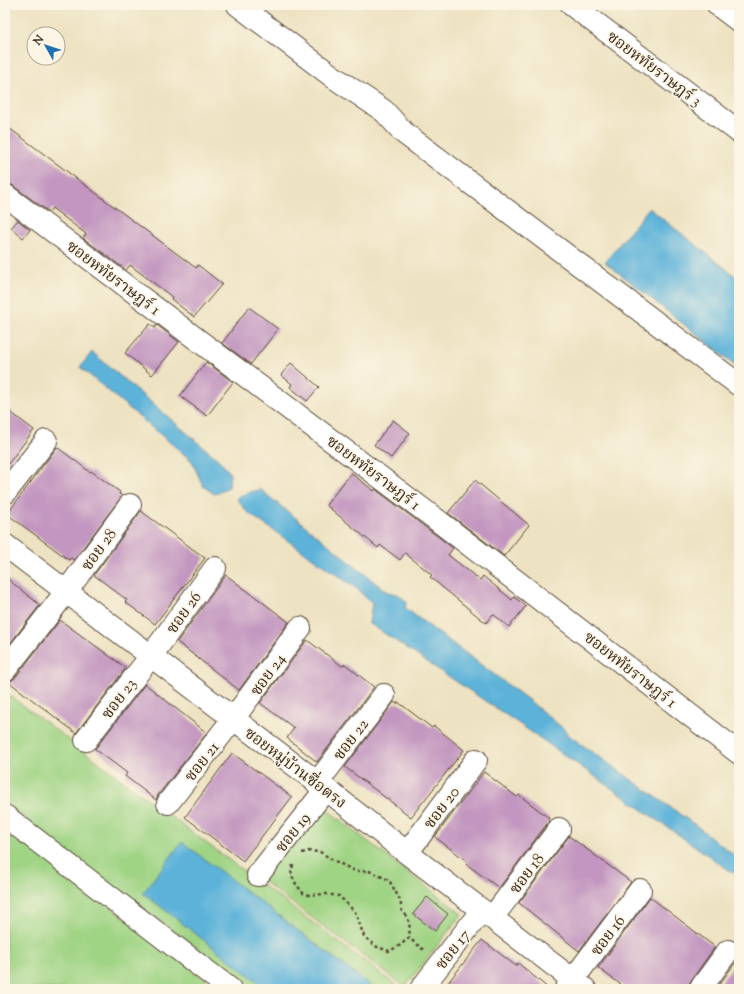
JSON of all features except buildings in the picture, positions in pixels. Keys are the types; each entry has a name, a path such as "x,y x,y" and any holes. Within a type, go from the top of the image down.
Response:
{"street":[{"path":"238,5 332,76 384,111 404,133 739,385"},
{"name":"ซอยหทัยราษฎร์ 3","path":"572,5 739,132"},
{"path":"718,5 739,21"},
{"name":"ซอยหทัยราษฎร์ 1","path":"5,195 438,520 739,753"},
{"path":"5,493 46,441"},
{"name":"ซอย 28","path":"5,670 66,592 130,505"},
{"name":"ซอยหมู่บ้านซื่อตรง","path":"5,545 322,786 487,914 575,986"},
{"name":"ซอย 26","path":"150,656 215,568"},
{"name":"ซอย 24","path":"233,719 300,628"},
{"name":"ซอย 23","path":"86,740 150,656"},
{"name":"ซอย 22","path":"322,786 384,695"},
{"name":"ซอย 21","path":"168,803 233,719"},
{"name":"ซอย 20","path":"407,853 476,760"},
{"name":"ซอย 19","path":"258,875 322,786"},
{"path":"5,816 230,989"},
{"name":"ซอย 18","path":"487,914 559,829"},
{"name":"ซอย 16","path":"575,986 640,890"},
{"name":"ซอย 17","path":"421,989 441,964 487,914"},
{"path":"700,989 728,951"}],"path":[{"path":"299,854 309,851 320,852 355,871 368,871 389,880 400,900 402,912 406,915 408,920 410,926 409,938"},
{"path":"294,864 291,874 303,893 309,895 326,894 339,896 349,904 355,912 364,936 375,946 389,951 409,938"},
{"path":"409,938 441,964"}],"green space":[{"path":"5,692 401,989 249,989 196,947 116,891 5,803"},
{"path":"318,803 462,914 405,987 260,879"},
{"path":"5,826 218,989 95,989 76,987 74,989 5,989"}],"water":[{"path":"649,208 739,279 739,368 605,262"},
{"path":"92,352 221,462 230,474 229,487 214,494 203,486 192,461 80,367"},
{"path":"261,490 387,592 398,594 407,602 405,608 527,699 565,730 567,734 694,824 739,859 739,877 524,727 369,623 372,603 357,589 247,512 237,499 242,495"},
{"path":"182,842 375,989 267,989 143,893"}]}
